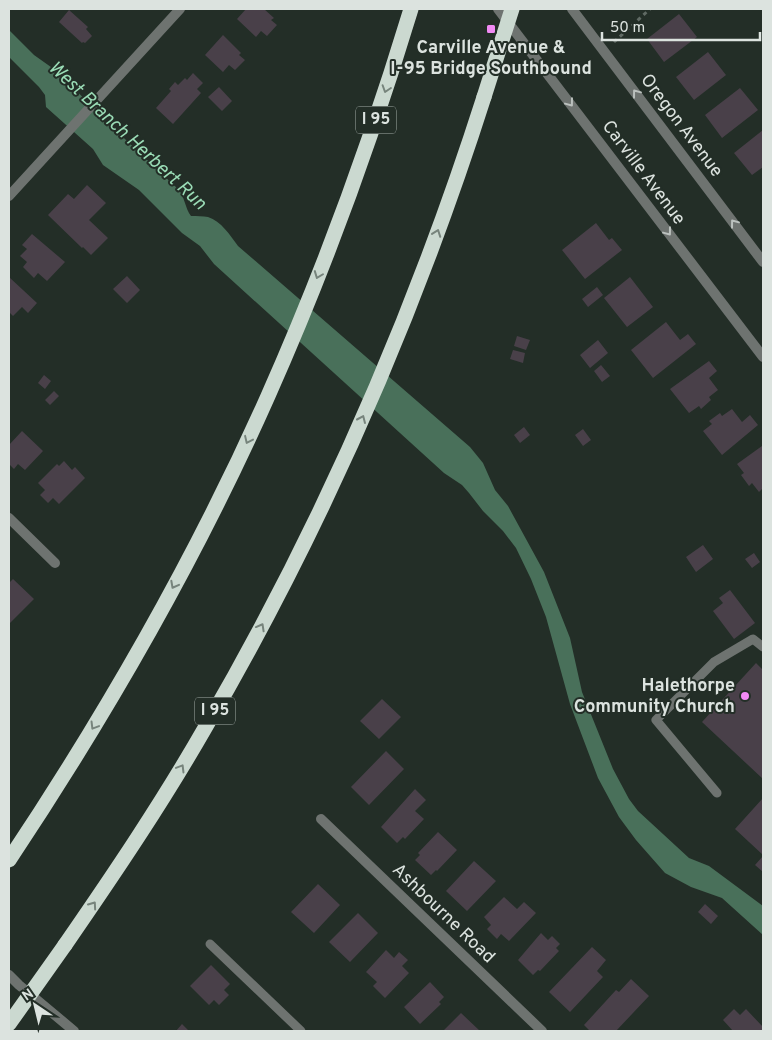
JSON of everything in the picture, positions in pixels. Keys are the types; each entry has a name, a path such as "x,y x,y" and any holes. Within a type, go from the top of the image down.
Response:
{"highway":[{"name":"I 95","path":"9,860 93,728 160,612 219,500 268,396 336,230 374,127 411,9"},
{"name":"I 95","path":"9,1024 134,843 205,729 270,609 342,464 397,338 420,279 484,97 512,9"}],"street":[{"path":"9,196 97,102 180,9"},
{"name":"Carville Avenue","path":"498,9 763,356"},
{"name":"Oregon Avenue","path":"572,9 763,262"},
{"path":"9,518 54,563"},
{"name":"Ashbourne Road","path":"321,819 542,1031"},
{"path":"9,975 18,985 74,1031"}],"lane":[{"path":"717,793 656,720 714,662 753,639 763,647"},
{"path":"210,944 301,1031"}],"path":[{"path":"604,50 650,9"}],"shaded area":[{"path":"9,30 34,55 58,72 109,124 179,190 191,216 208,217 217,222 238,246 470,447 483,463 495,490 508,506 544,572 570,638 582,692 613,769 629,799 638,811 689,858 709,866 763,906 763,935 722,898 691,887 665,873 619,817 598,778 570,704 546,617 531,579 516,548 503,531 483,511 462,485 444,473 214,264 200,246 182,233 139,190 103,165 93,149 46,107 45,95 9,57"}],"building":[{"path":"246,9 264,9 274,18 271,20 277,25 267,36 261,31 256,37 237,19"},
{"path":"69,10 88,27 86,29 92,36 85,43 82,43 59,22"},
{"path":"679,14 697,37 664,62 647,39"},
{"path":"223,35 241,53 239,55 245,60 235,70 229,65 223,72 205,55"},
{"path":"708,52 726,75 694,100 676,77"},
{"path":"193,73 203,83 197,89 201,93 173,124 156,108 171,91 169,89 175,82 178,85 185,78 187,80"},
{"path":"219,87 232,101 222,111 208,97"},
{"path":"740,88 758,110 722,138 705,115"},
{"path":"763,130 763,167 752,175 734,153"},
{"path":"87,185 106,203 89,220 108,238 91,255 48,215 68,194 74,199"},
{"path":"596,223 609,240 612,238 622,250 585,279 562,250"},
{"path":"32,234 65,262 47,281 38,273 34,278 23,267 27,262 20,256 27,249 22,245"},
{"path":"127,276 140,290 127,303 113,289"},
{"path":"9,277 37,303 28,313 22,307 13,316 9,312"},
{"path":"630,277 653,307 627,327 604,298"},
{"path":"597,287 603,295 588,307 582,299"},
{"path":"666,322 680,340 688,334 696,344 653,378 631,350"},
{"path":"517,336 530,340 526,350 514,346"},
{"path":"598,340 608,353 590,368 580,355"},
{"path":"513,350 525,353 523,363 510,359"},
{"path":"709,361 717,371 709,378 718,390 709,397 711,400 701,409 699,406 689,413 670,389"},
{"path":"601,365 610,376 602,382 594,371"},
{"path":"44,375 51,381 45,389 38,383"},
{"path":"54,391 59,396 50,405 45,400"},
{"path":"732,409 742,422 750,415 758,425 722,455 703,431 712,424 709,421 720,413 722,416"},
{"path":"524,427 530,435 520,443 514,435"},
{"path":"583,429 591,440 583,446 575,435"},
{"path":"22,431 43,451 25,470 18,464 14,469 9,464 9,445"},
{"path":"762,446 763,488 759,492 752,483 749,486 741,475 744,473 737,464"},
{"path":"64,461 72,470 75,467 85,478 59,504 53,498 48,503 40,495 45,490 38,483 57,464 59,466"},
{"path":"703,545 713,559 696,572 686,557"},
{"path":"754,553 760,562 752,568 745,559"},
{"path":"13,579 34,599 9,624 9,583"},
{"path":"730,590 755,623 734,639 713,611 723,603 719,598"},
{"name":"Halethorpe Community Church","path":"756,663 763,670 763,779 702,722"},
{"path":"382,699 401,717 379,739 360,721"},
{"path":"386,751 404,769 369,805 351,787"},
{"path":"415,789 426,800 415,811 424,819 405,839 403,837 397,843 381,827"},
{"path":"763,798 763,855 735,829"},
{"path":"438,832 457,850 431,875 415,860 420,855 418,853"},
{"path":"763,856 763,872 755,865"},
{"path":"474,861 496,881 467,911 446,891"},
{"path":"318,884 340,905 314,933 291,912"},
{"path":"504,897 517,909 524,902 536,913 509,941 501,934 497,939 487,929 491,925 484,917"},
{"path":"705,904 718,916 711,924 698,912"},
{"path":"358,913 378,933 350,962 329,942"},
{"path":"541,933 548,940 552,936 560,944 556,948 559,951 540,971 538,970 533,975 518,960"},
{"path":"592,947 606,960 597,971 603,977 570,1012 549,992"},
{"path":"386,950 394,958 399,952 408,960 402,966 409,973 385,998 373,986 377,982 366,972"},
{"path":"211,965 230,984 224,990 229,995 219,1005 214,1000 209,1005 190,986"},
{"path":"631,979 649,996 616,1031 590,1031 584,1025 616,990 619,992"},
{"path":"430,982 444,997 439,1002 441,1004 420,1024 404,1007"},
{"path":"734,1009 740,1015 746,1009 763,1027 763,1031 733,1031 723,1020"},
{"path":"461,1013 480,1031 443,1031"},
{"path":"182,1024 189,1031 176,1031"}],"place":[{"name":"Carville Avenue & I-95 Bridge Southbound","path":"491,29"},
{"name":"Halethorpe Community Church","path":"745,696"}],"water label":[{"name":"West Branch Herbert Run","path":"127,136"}]}
